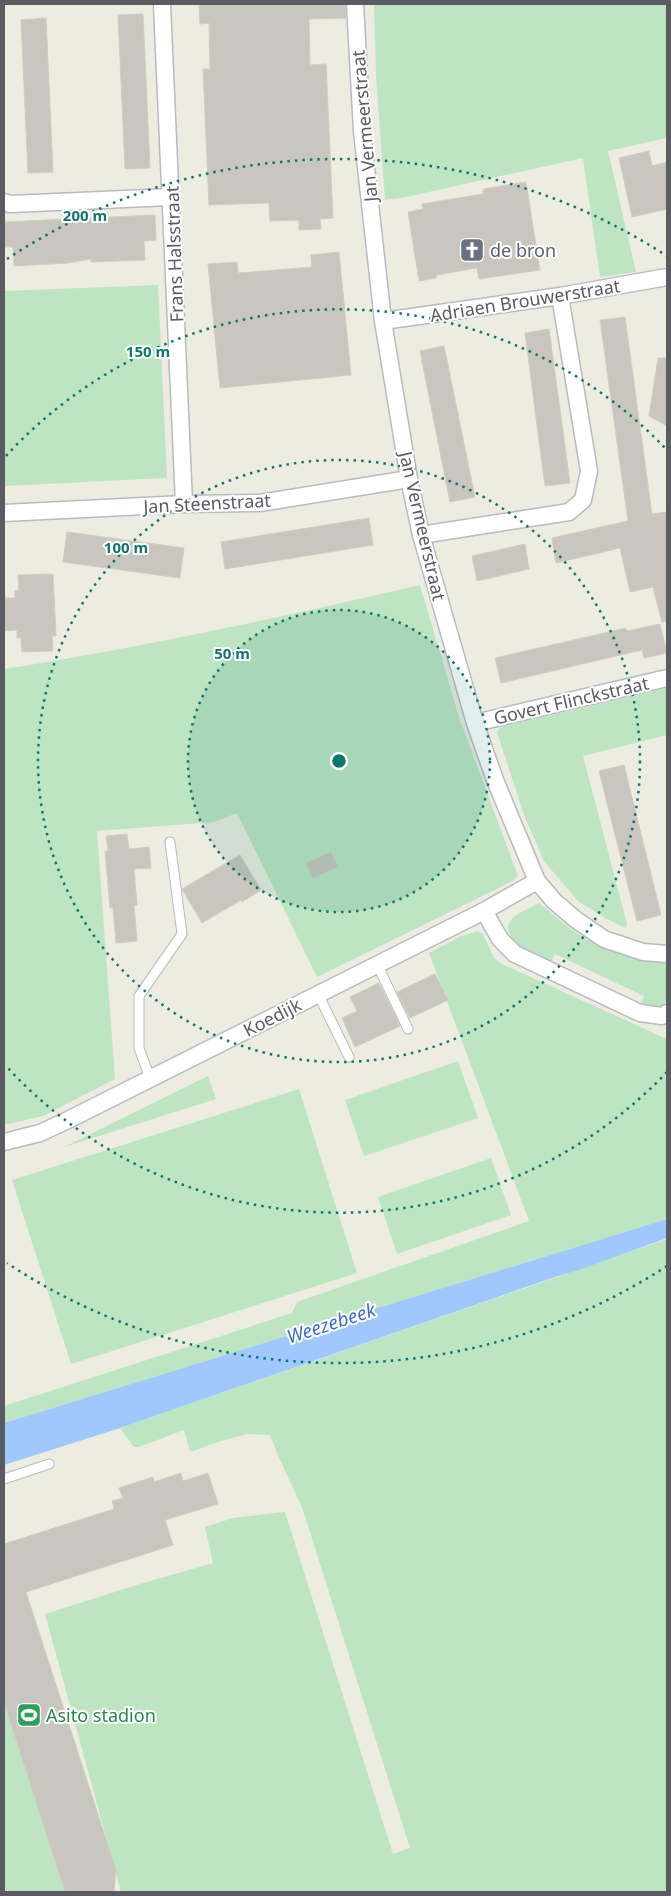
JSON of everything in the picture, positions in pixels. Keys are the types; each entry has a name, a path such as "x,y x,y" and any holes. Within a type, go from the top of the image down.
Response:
{"street":[{"name":"Frans Halsstraat","path":"162,4 184,504"},
{"name":"Jan Vermeerstraat","path":"355,4 362,130 383,321 409,479 421,535 475,723 495,780 537,881 554,901 575,920 604,939 643,952 667,954"},
{"path":"4,202 10,204 171,197"},
{"name":"Adriaen Brouwerstraat","path":"383,321 560,296 667,277"},
{"path":"421,535 569,512 583,500 589,472 560,296"},
{"name":"Jan Steenstraat","path":"4,513 184,504 260,503 409,479"},
{"name":"Govert Flinckstraat","path":"475,723 667,678"},
{"name":"Koedijk","path":"4,1142 40,1133 484,911 537,881"},
{"path":"484,911 500,940 515,954 640,1013 662,1016 667,1013"}],"lane":[{"path":"150,1078 139,1048 138,996 182,934 170,842"},
{"path":"377,964 408,1029"},
{"path":"318,994 349,1057"},
{"path":"4,1479 49,1464"}],"green space":[{"path":"374,4 667,4 667,138 608,151 636,272 600,277 583,158 385,200 376,75"},
{"path":"158,285 167,478 4,486 4,291"},
{"path":"420,585 459,717 518,876 513,881 317,977 237,813 214,822 97,831 115,1079 43,1116 4,1125 4,669 213,631"},
{"path":"667,688 667,735 583,756 627,924 626,928 578,901 544,861 524,815 497,732 500,727"},
{"path":"539,903 566,925 592,942 627,956 665,962 667,964 667,1006 663,1010 639,1010 644,996 555,954 548,967 528,953 513,940 509,933 509,926 512,919 521,912"},
{"path":"478,931 483,934 494,958 504,965 667,1039 667,1219 4,1423 4,1406 292,1313 297,1302 529,1221 429,953 461,936"},
{"path":"458,1061 478,1118 364,1156 345,1100"},
{"path":"208,1076 216,1099 64,1147"},
{"path":"299,1089 357,1273 71,1364 12,1180"},
{"path":"491,1158 511,1215 397,1254 378,1197"},
{"path":"667,1239 667,1892 121,1892 45,1614 213,1563 205,1527 233,1518 285,1512 393,1854 410,1848 302,1507 270,1435 247,1434 190,1452 184,1430 139,1447 134,1447 120,1428"},
{"name":"Asito stadion","path":"4,1558 105,1872 103,1892 4,1892"}],"water":[{"name":"Weezebeek","path":"667,1219 667,1238 120,1428 4,1465 4,1423"}],"building":[{"path":"199,4 345,4 346,18 309,19 310,65 326,64 333,218 320,219 321,229 299,230 299,220 270,221 269,203 209,205 203,69 210,69 209,23 200,24"},
{"path":"143,14 150,168 125,169 118,15"},
{"path":"46,18 53,172 28,173 21,20"},
{"path":"649,151 652,166 667,162 667,209 632,217 619,158"},
{"path":"526,182 540,270 479,279 477,268 436,275 436,278 419,281 408,212 423,209 422,204 483,194 483,189"},
{"path":"155,215 156,240 144,241 145,260 91,262 91,259 68,263 14,266 13,247 4,247 4,222"},
{"path":"339,252 351,375 220,388 208,264 237,262 238,273 312,267 311,255"},
{"path":"625,317 652,514 667,512 667,621 662,622 653,587 630,592 620,548 556,563 552,538 628,521 600,320"},
{"path":"549,329 570,483 545,486 525,333"},
{"path":"444,346 475,497 450,502 420,351"},
{"path":"658,358 667,358 667,426 649,416"},
{"path":"369,518 373,545 225,569 221,542"},
{"path":"67,532 184,548 180,578 63,562"},
{"path":"525,544 529,569 477,581 472,556"},
{"path":"53,574 56,636 52,636 53,651 22,652 21,638 17,638 17,630 4,631 4,598 15,598 15,591 19,590 18,575"},
{"path":"660,624 667,653 644,658 642,650 501,683 495,658 626,628 627,631"},
{"path":"624,765 661,915 637,921 599,771"},
{"path":"127,834 129,849 149,847 151,868 134,869 137,941 116,943 113,908 110,908 105,851 108,851 106,836"},
{"path":"331,852 338,867 313,878 306,863"},
{"path":"240,855 261,890 202,923 182,889"},
{"path":"435,974 448,1000 410,1018 397,992"},
{"path":"379,983 400,1026 355,1047 342,1018 357,1011 350,997"},
{"path":"181,1473 183,1481 208,1473 218,1504 165,1520 173,1545 26,1592 116,1870 114,1892 65,1892 4,1702 4,1544 114,1509 112,1501 123,1498 119,1488 153,1477 154,1482"}],"place":[{"name":"de bron","path":"472,250"},
{"name":"Asito stadion","path":"29,1715"}]}
